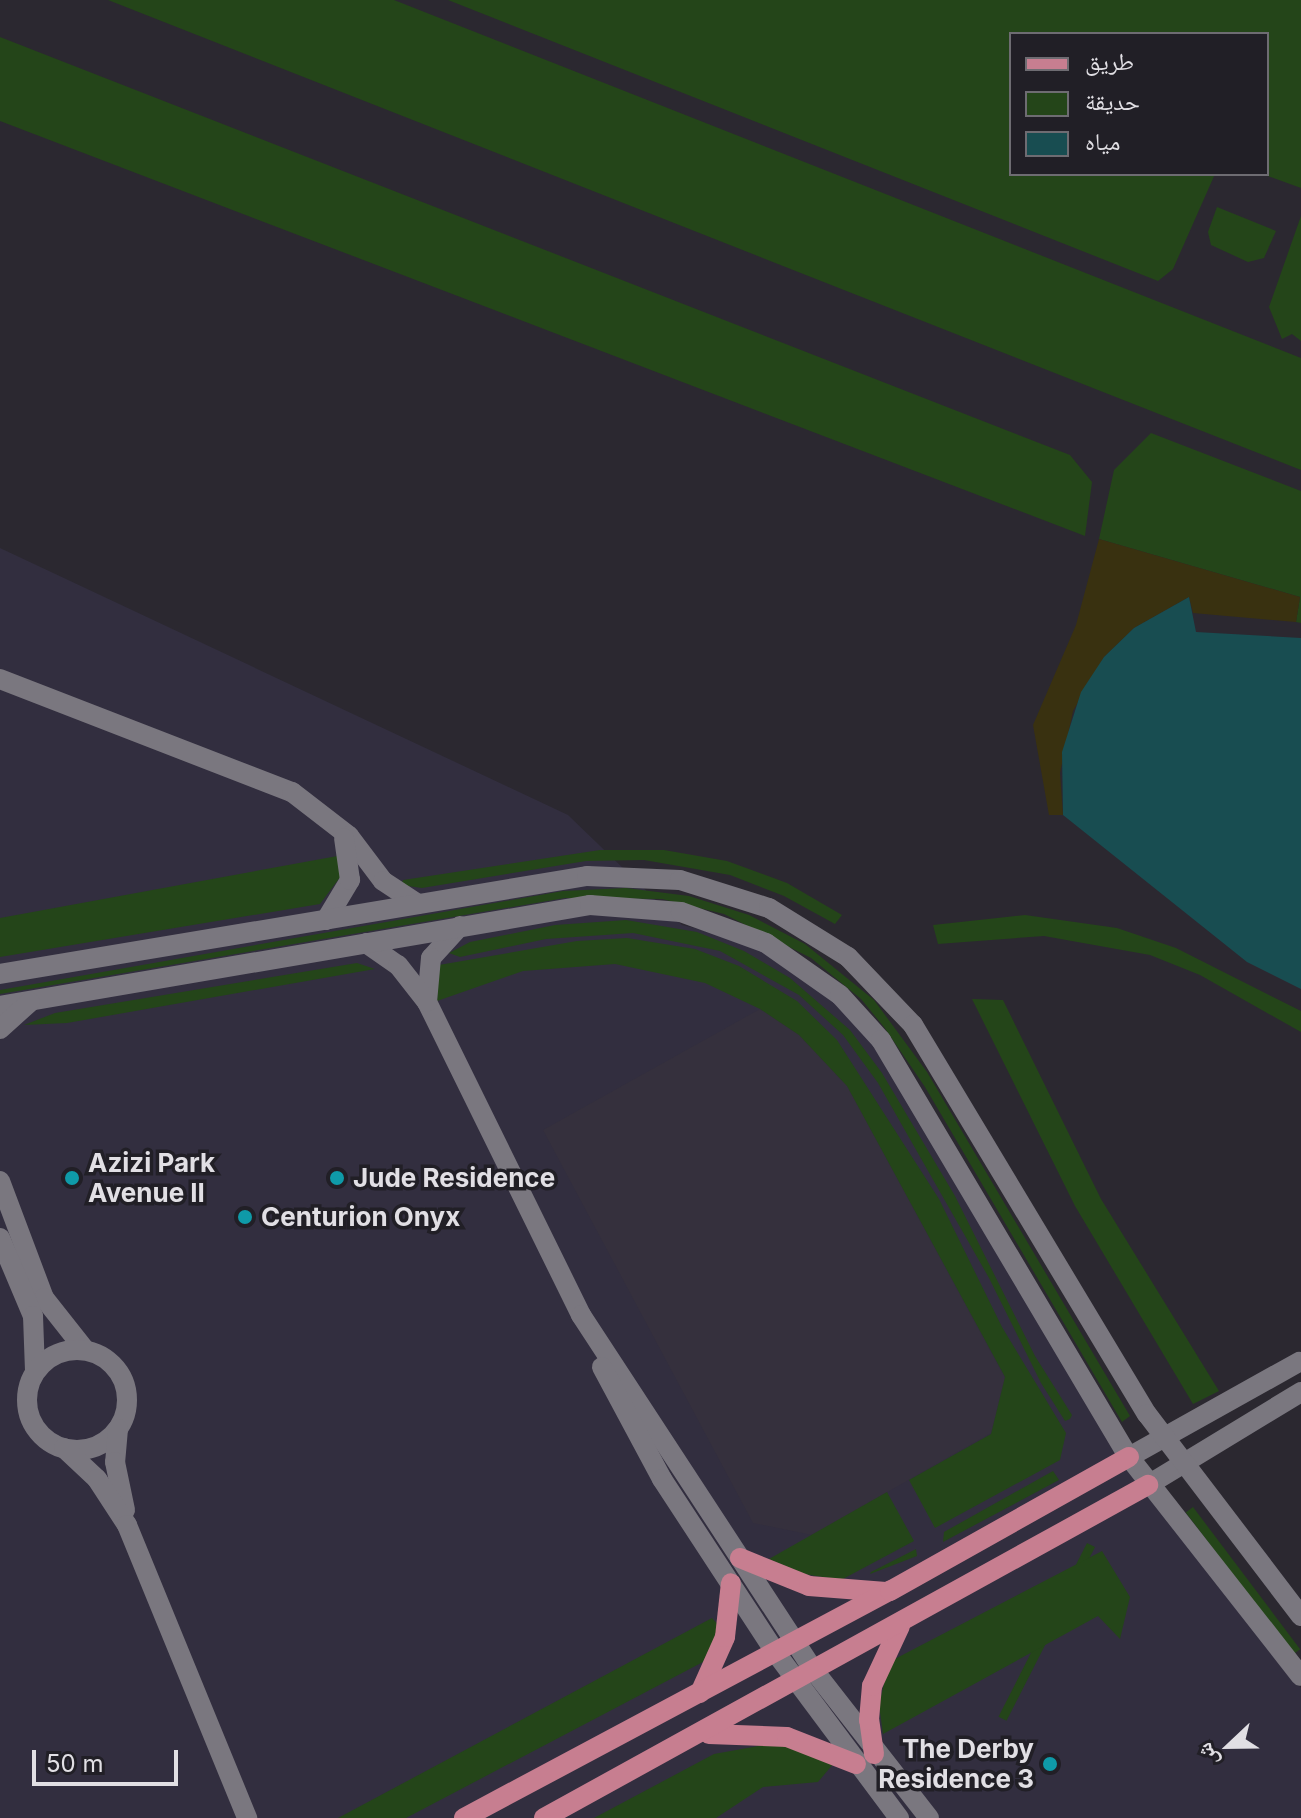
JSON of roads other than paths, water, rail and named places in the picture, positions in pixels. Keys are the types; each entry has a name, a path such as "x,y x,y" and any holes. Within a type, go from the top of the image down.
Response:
{"main road":[{"path":"464,1818 776,1653 1129,1457"},
{"path":"544,1818 701,1735 1148,1485"},
{"path":"740,1558 809,1586 890,1591"},
{"path":"700,1693 725,1637 731,1583"},
{"path":"701,1735 777,1735 865,1759 872,1686 883,1653 902,1623"}],"street":[{"path":"0,679 279,786 339,827 383,881 418,904"},
{"path":"326,920 342,899 351,870 339,827"},
{"path":"0,974 556,879 649,876 740,896 823,939 893,1000 930,1050 1163,1439 1301,1616"},
{"path":"0,1006 575,906 651,907 738,930 817,976 862,1017 898,1066 1129,1457 1301,1676"},
{"path":"427,1002 425,979 431,958 460,926"},
{"path":"366,943 398,965 427,1002 647,1453 796,1682 865,1759 929,1818"},
{"path":"0,967 22,970"},
{"path":"0,1029 31,1001"},
{"path":"0,1181 44,1298 85,1350 110,1362 122,1378 127,1408 118,1429 115,1471 127,1525 247,1818"},
{"path":"0,1238 33,1316 35,1370 27,1391 30,1419 48,1441 64,1448 97,1479 127,1525"},
{"path":"581,1315 815,1672 899,1818"},
{"path":"35,1370 52,1355 85,1350"},
{"path":"1129,1457 1299,1362"},
{"path":"1148,1485 1301,1392"},
{"path":"64,1448 94,1447 118,1429"}],"water":[{"path":"1189,597 1196,632 1301,638 1301,989 1247,962 1063,815 1062,752 1081,692 1104,657 1134,628"}],"place":[{"name":"Azizi Park Avenue II","path":"72,1178"},
{"name":"Jude Residence","path":"337,1178"},
{"name":"Centurion Onyx","path":"245,1217"},
{"name":"The Derby Residence 3","path":"1050,1764"}]}
